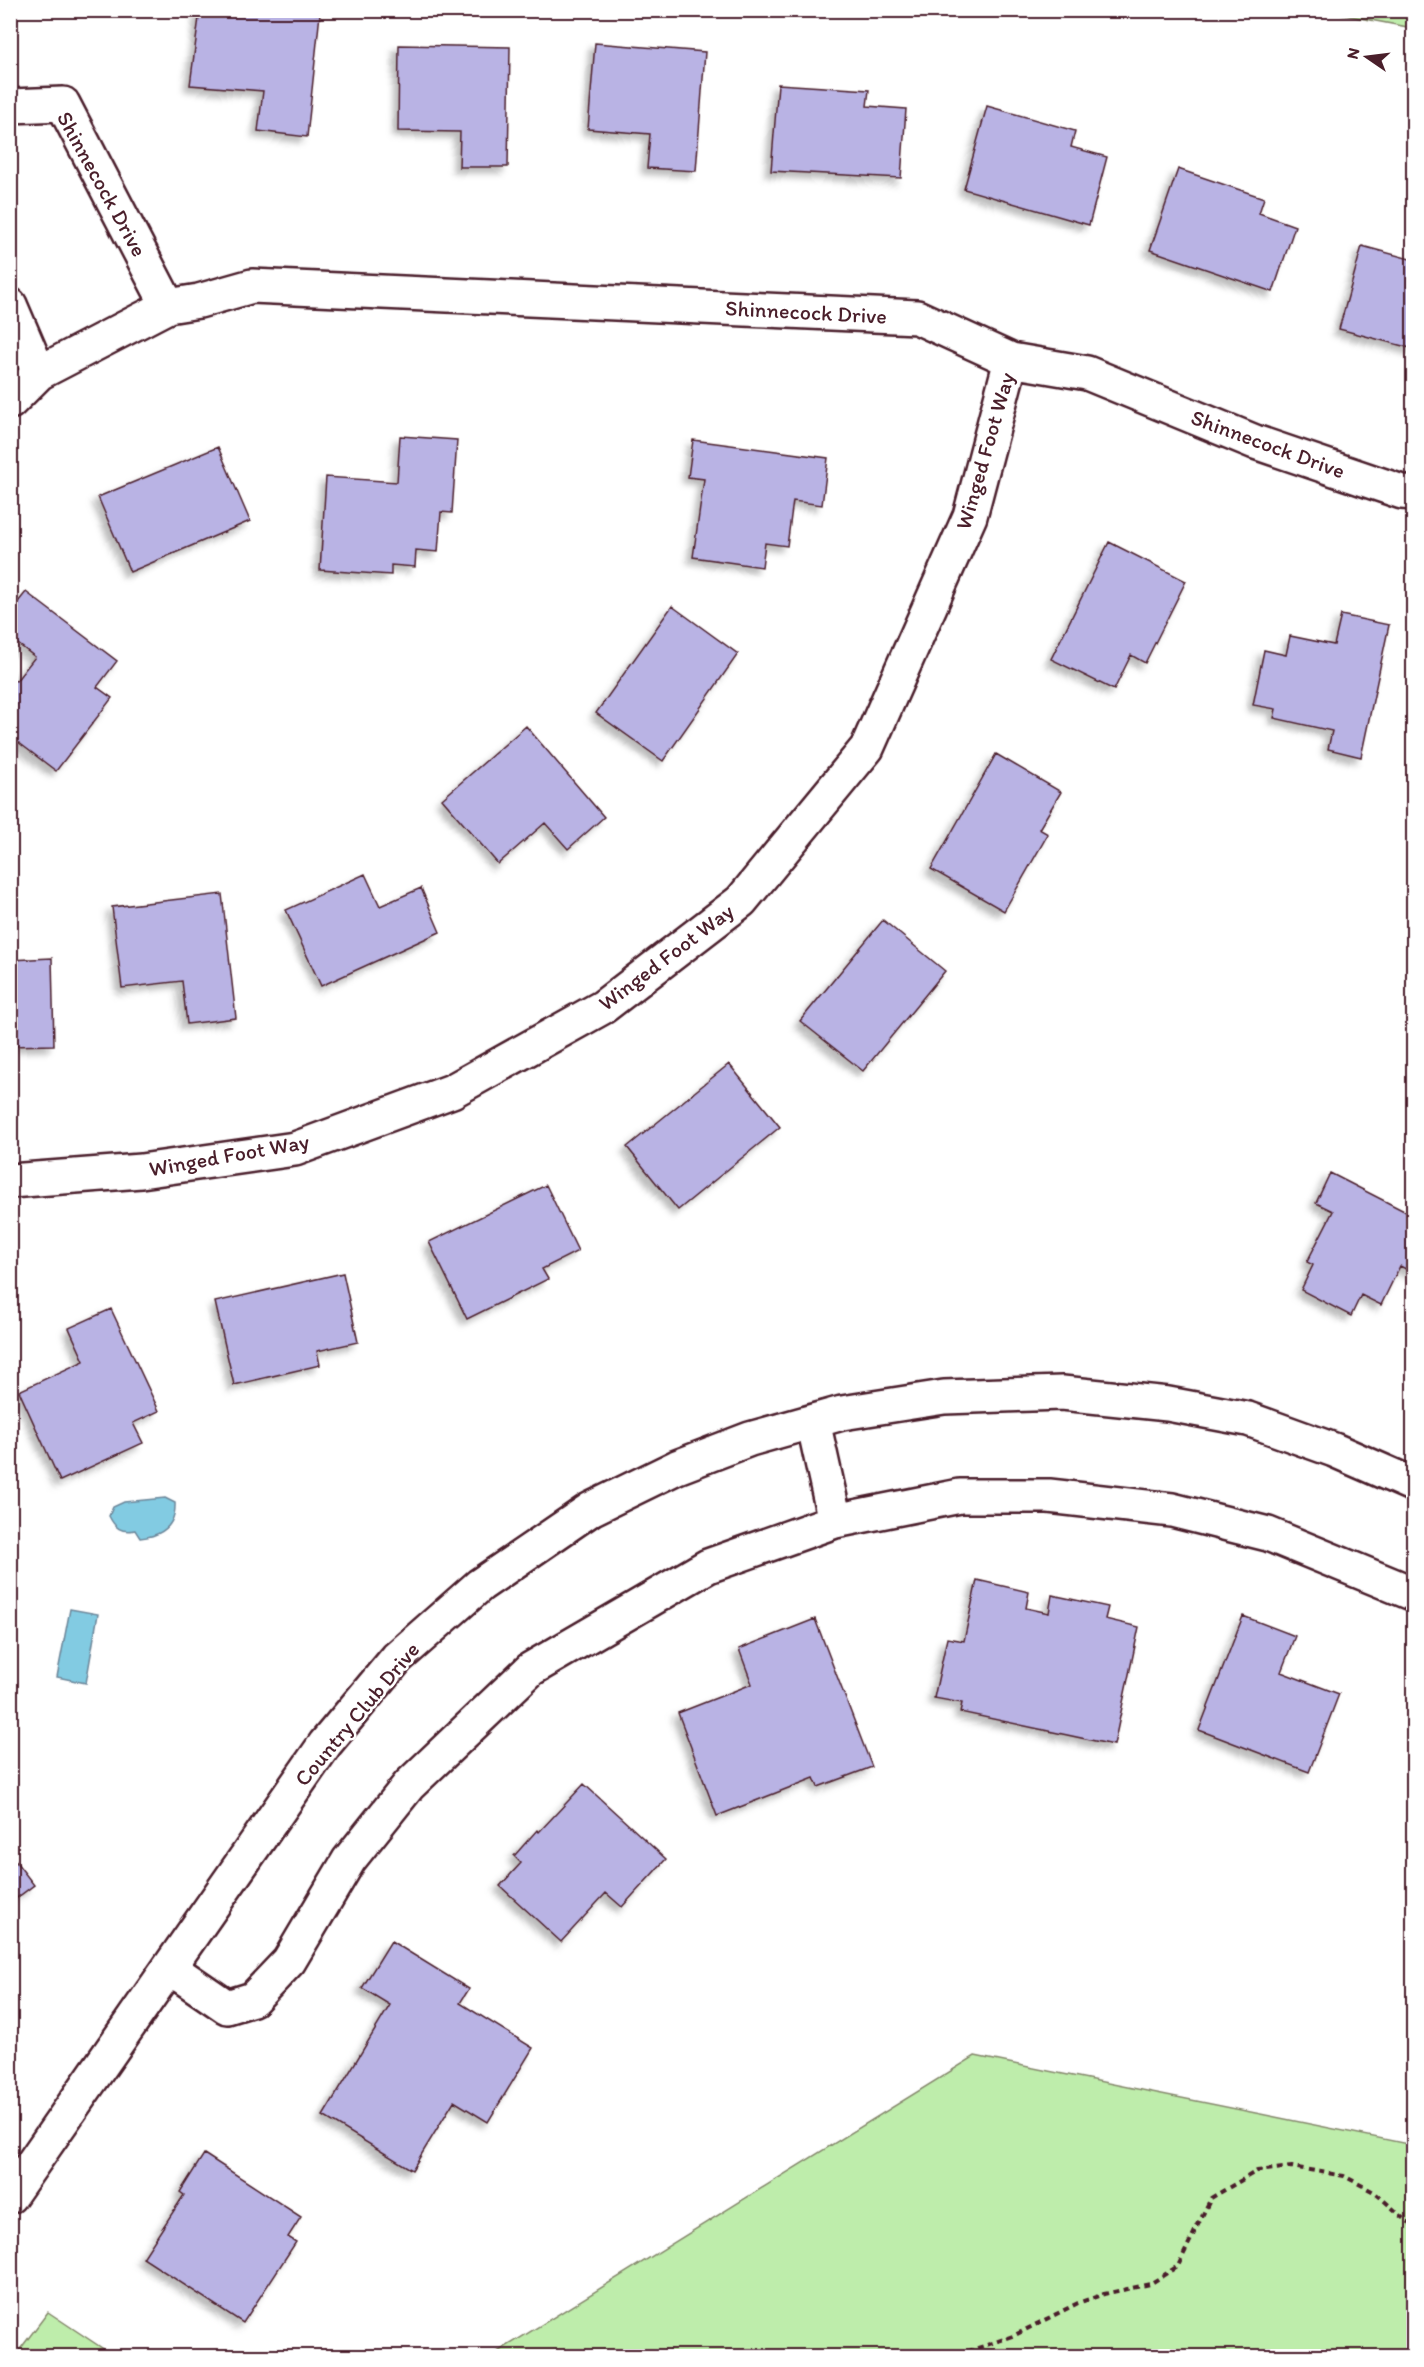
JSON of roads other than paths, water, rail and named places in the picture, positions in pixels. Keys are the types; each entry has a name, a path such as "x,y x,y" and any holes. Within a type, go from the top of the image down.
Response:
{"street":[{"name":"Shinnecock Drive","path":"10,106 63,104 168,306"},
{"name":"Shinnecock Drive","path":"10,402 39,373 168,306 200,301 252,286 917,317 1011,360 1088,373 1255,442 1402,492 1413,493"},
{"path":"10,305 39,373"},
{"name":"Winged Foot Way","path":"10,1181 141,1171 295,1149 452,1091 603,1007 741,901 867,748 970,516 1011,360"},
{"name":"Country Club Drive","path":"10,2196 326,1744 398,1658 480,1585 591,1509 677,1467 750,1439 842,1413 944,1397 1062,1393 1144,1402 1248,1419 1334,1450 1413,1485"},
{"path":"813,1421 835,1521"},
{"path":"170,1968 227,2007 253,1999 289,1961 350,1860 409,1785 531,1669 708,1566 835,1521 960,1496 1049,1496 1172,1510 1268,1534 1413,1594"}],"water":[{"path":"165,1498 175,1503 173,1518 161,1532 148,1537 140,1538 135,1530 119,1529 109,1516 113,1507 124,1502"},
{"path":"70,1609 98,1614 86,1683 57,1677"}]}
